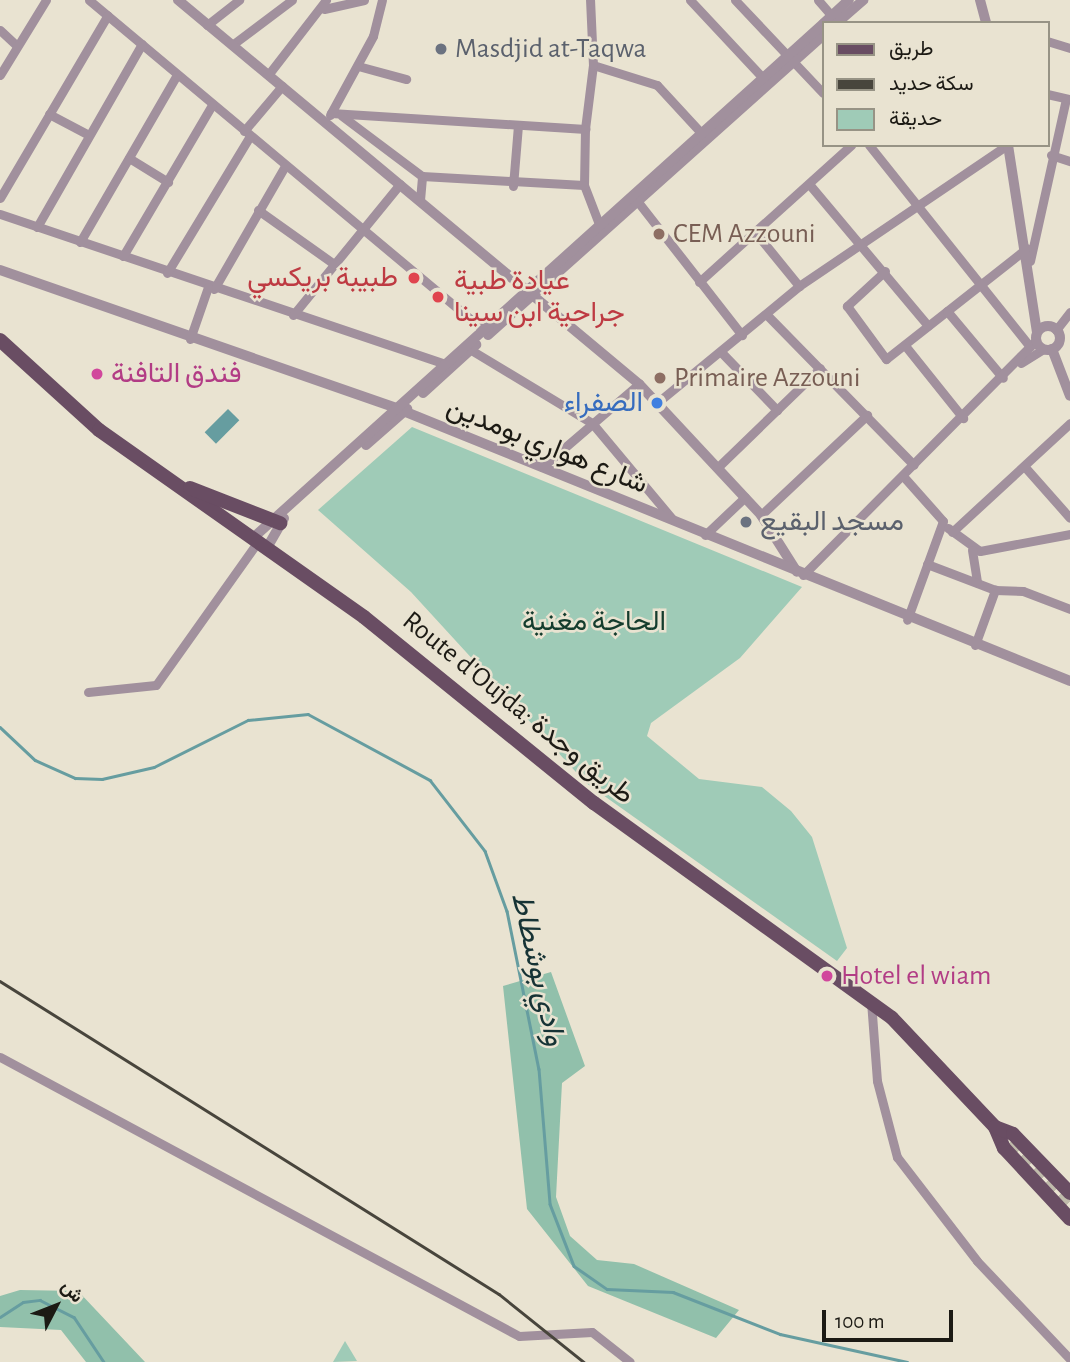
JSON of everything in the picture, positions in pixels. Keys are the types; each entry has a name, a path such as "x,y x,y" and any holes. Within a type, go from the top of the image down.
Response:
{"main road":[{"name":"Route d'Oujda; طريق وجدة","path":"0,340 99,429 260,541 594,803 872,1001 995,1127 1004,1148 1070,1219"},
{"path":"186,488 276,521"},
{"name":"Route d'Oujda; طريق وجدة","path":"995,1127 1013,1134 1070,1194"}],"street":[{"path":"0,75 46,0"},
{"path":"89,0 486,332"},
{"path":"208,25 239,0"},
{"path":"232,45 292,0"},
{"path":"268,75 325,4 364,0"},
{"path":"332,116 358,66 382,0"},
{"path":"590,0 593,65 586,129 584,185 600,229"},
{"path":"690,0 763,79"},
{"path":"818,0 829,21"},
{"path":"829,21 849,0"},
{"path":"829,21 863,0"},
{"path":"980,0 985,21"},
{"path":"183,1 282,86 422,176 513,186 584,185"},
{"path":"741,2 822,92"},
{"path":"0,198 108,15"},
{"path":"399,410 445,364 532,292 822,28"},
{"path":"0,30 18,46"},
{"path":"600,229 638,202 763,79 822,37"},
{"path":"1049,42 1070,48"},
{"path":"37,227 142,44"},
{"path":"593,65 657,85 705,137"},
{"path":"358,66 406,79"},
{"path":"80,242 177,75"},
{"path":"167,273 247,134 282,86"},
{"path":"1030,261 1051,155 1068,99 1049,94"},
{"path":"123,256 212,105"},
{"path":"49,114 89,135"},
{"path":"332,116 586,129"},
{"path":"332,116 400,184 532,292 658,402 761,515 800,574 1070,312"},
{"path":"513,186 518,125"},
{"path":"699,282 848,147"},
{"path":"871,147 979,285 1040,344 1070,396"},
{"path":"658,402 799,286 862,245 915,202 1005,147"},
{"path":"1008,147 1030,261 1040,344"},
{"path":"1051,155 1070,161"},
{"path":"129,158 168,182"},
{"path":"190,339 211,288 285,166"},
{"path":"420,200 422,176"},
{"path":"293,315 400,184"},
{"path":"810,184 928,326"},
{"path":"638,202 742,335"},
{"path":"258,210 334,264"},
{"path":"0,214 211,288 445,364"},
{"path":"755,232 799,286"},
{"path":"885,271 848,302 848,312 886,359 906,348 928,326 1027,248"},
{"name":"شارع هواري بومدين","path":"0,270 190,339 399,410 907,620 1070,681"},
{"path":"1035,298 1059,341 1040,344"},
{"path":"947,311 1003,378"},
{"path":"766,314 914,465"},
{"path":"88,692 156,685 276,521 399,410 471,350 486,332"},
{"path":"906,348 963,418"},
{"path":"471,350 592,423 676,524"},
{"path":"721,352 778,410"},
{"path":"718,467 820,368"},
{"path":"542,467 639,384"},
{"path":"761,515 867,415"},
{"path":"952,532 1070,423"},
{"path":"1024,466 1069,513"},
{"path":"903,475 952,532 972,550 977,583"},
{"path":"705,535 745,498"},
{"path":"260,541 276,521"},
{"path":"907,620 943,522"},
{"path":"972,550 1070,534"},
{"path":"928,564 995,590 1023,592 1070,608"},
{"path":"975,645 995,590"},
{"path":"872,1001 877,1081 897,1157 977,1261 1070,1359"},
{"path":"0,1057 519,1336 592,1332 630,1362"}],"green space":[{"name":"الحاجة مغنية","path":"412,427 802,587 740,658 651,723 647,736 699,779 762,787 791,811 812,837 847,948 837,961 586,783 411,592 318,510"},
{"path":"551,972 585,1066 562,1083 556,1197 570,1236 597,1260 634,1264 739,1310 716,1338 588,1286 527,1209 503,986"},
{"path":"20,1290 78,1291 145,1362 86,1362 61,1330 0,1327 0,1296"},
{"path":"345,1341 357,1361 333,1362"}],"water":[{"path":"228,409 239,420 216,444 205,432"}],"waterway":[{"name":"وادي بوشطاط","path":"0,727 35,760 75,778 102,779 154,767 248,720 308,714 430,780 485,851 507,911 539,1069 550,1204 574,1266 607,1289 673,1292 780,1334 907,1362"},
{"path":"0,1317 23,1302 40,1300 74,1317 104,1362"}],"tunnel":[{"path":"998,1129 1070,1207"}],"railway":[{"path":"0,981 499,1294 584,1362"}],"place":[{"name":"Masdjid at-Taqwa","path":"441,49"},
{"name":"CEM Azzouni","path":"659,234"},
{"name":"طبيبة بريكسي","path":"414,278"},
{"name":"عيادة طبية جراحية ابن سينا","path":"438,297"},
{"name":"فندق التافنة","path":"97,374"},
{"name":"Primaire Azzouni","path":"660,378"},
{"name":"الصفراء","path":"657,403"},
{"name":"مسجد البقيع","path":"746,522"},
{"name":"Hotel el wiam","path":"827,976"}]}
